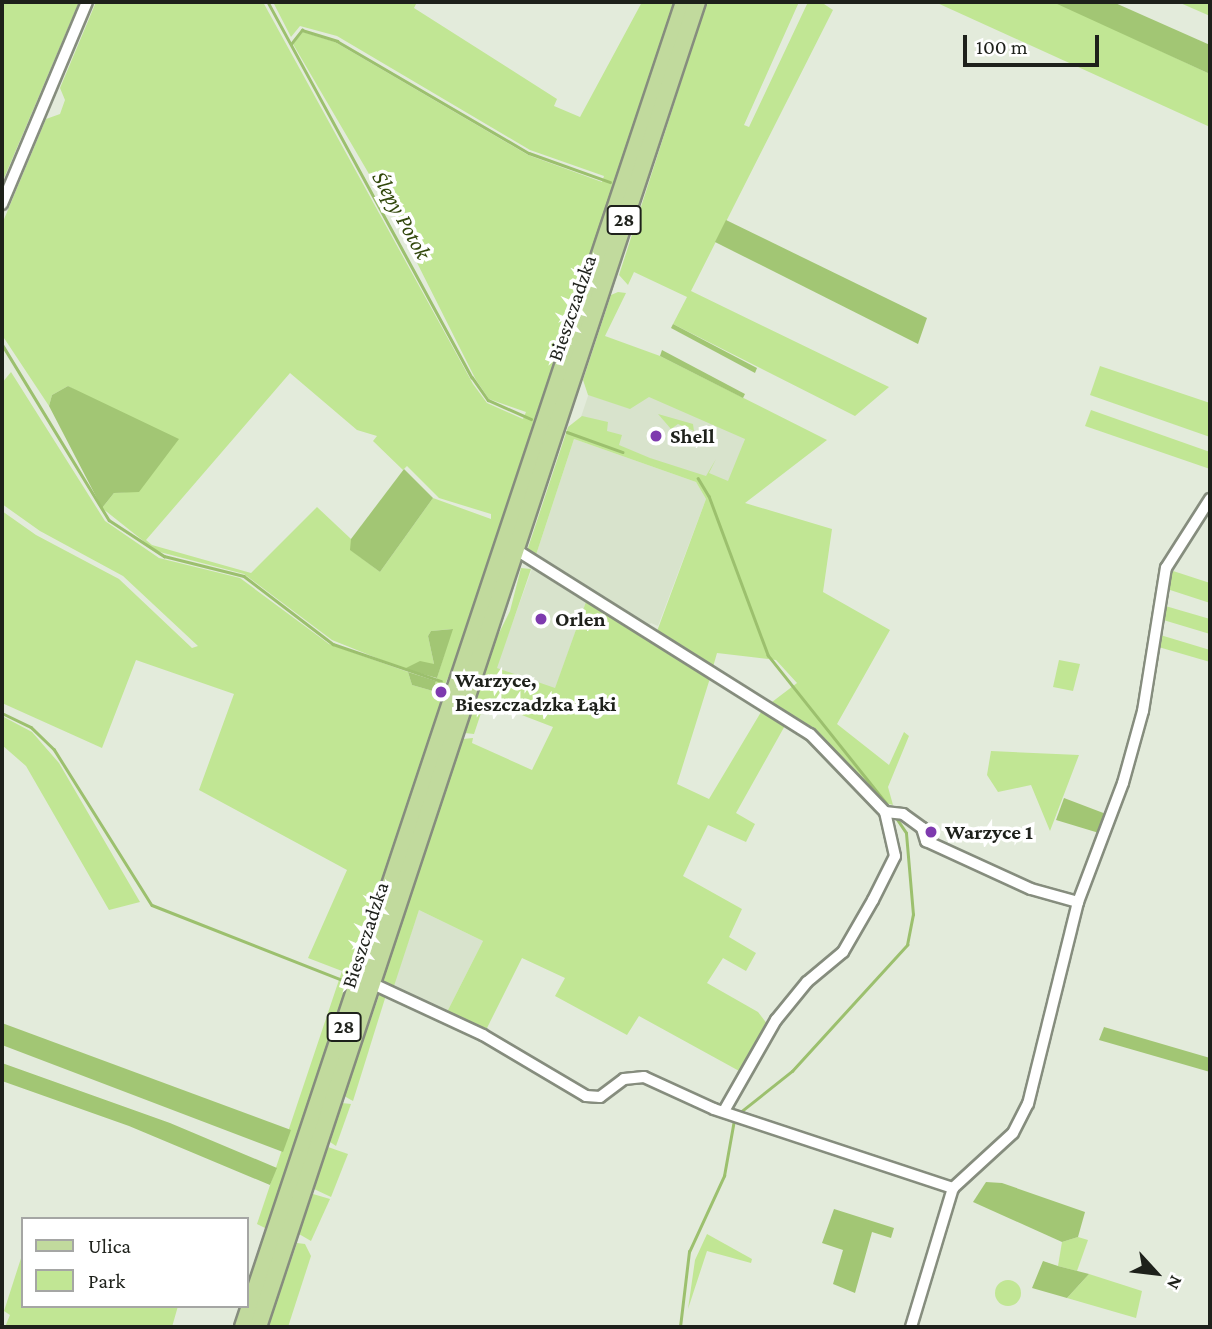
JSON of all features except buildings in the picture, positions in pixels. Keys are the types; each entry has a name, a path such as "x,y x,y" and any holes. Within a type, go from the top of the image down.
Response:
{"main road":[{"name":"Bieszczadzka","path":"243,1327 684,2"},
{"name":"Bieszczadzka","path":"258,1327 697,2"}],"street":[{"path":"2,204 87,2"},
{"path":"911,1327 953,1188 1013,1133 1028,1104 1078,902 1123,783 1143,711 1166,568 1210,499"},
{"name":"Bieszczadzka","path":"493,572 505,556 516,554 509,524"},
{"path":"516,554 810,734 890,812 922,828 926,841 1031,889 1078,902"},
{"path":"728,1112 776,1020 807,982 843,952 873,900 895,856 890,812"},
{"path":"371,983 483,1035 586,1096 600,1097 624,1079 639,1076 728,1112 953,1188"}],"shaded area":[{"path":"589,393 645,393 746,436 728,487 576,432"},
{"path":"574,439 696,482 706,499 658,626 651,623 648,626 535,558"},
{"path":"533,566 587,599 555,689 496,668"},
{"path":"419,910 483,941 447,1012 393,986"}],"green space":[{"path":"2,2 79,2 2,183"},
{"path":"96,2 263,2 473,384 487,403 523,419 526,412 489,399 476,380 393,215 293,44 303,32 335,42 528,155 602,182 604,176 530,150 337,36 300,26 291,37 273,2 417,2 414,8 557,99 554,106 580,117 642,2 674,2 457,658 441,693 440,709 267,1229 257,1224 342,971 308,958 347,870 199,790 234,694 136,660 102,748 2,703 2,511 36,535 119,579 192,648 198,646 123,576 40,531 2,504 2,383 11,372 105,521 159,558 240,578 329,644 408,672 412,685 433,691 452,629 431,631 428,636 434,664 404,669 332,640 244,574 156,551 102,508 114,493 139,491 101,405 68,386 52,395 49,406 2,335 2,224 46,119 60,114 65,100 60,88","holes":["290,373 357,430 377,436 373,441 403,470 407,466 439,498 491,514 491,519 433,498 380,572 351,550 351,539 317,507 251,573 152,545 146,540"]},
{"path":"707,2 799,2 744,125 749,127 808,2 821,2 833,10 691,291 889,387 855,416 673,324 687,297 634,272 628,285 619,275"},
{"path":"935,2 1056,2 1210,74 1210,127"},
{"path":"1113,2 1210,45 1210,74 1055,3"},
{"path":"1178,2 1210,2 1210,16"},
{"path":"726,220 927,318 918,344 715,242"},
{"path":"626,293 605,336 660,356 827,440 745,503 832,529 823,592 890,630 837,724 889,765 904,732 909,736 888,787 893,805 879,801 816,735 772,702 797,683 776,660 717,653 713,667 656,634 706,499 696,482 574,439 535,558 527,551 568,427 582,416 608,422 607,431 622,435 619,445 706,476 716,459 709,473 728,481 745,439 649,397 630,409 588,395 583,380 611,295"},
{"path":"673,324 757,368 755,373 671,328"},
{"path":"662,350 745,394 743,398 660,356"},
{"path":"1100,366 1210,403 1210,437 1090,395"},
{"path":"68,386 179,439 139,492 114,493 102,508 49,406 52,395"},
{"path":"1091,410 1210,452 1210,469 1085,426"},
{"path":"658,414 693,424 694,431 678,424 671,429"},
{"path":"404,469 433,498 380,572 350,550 351,539"},
{"path":"521,568 531,569 497,668 555,688 587,599 711,675 677,784 709,799 764,707 787,722 736,813 755,824 746,842 708,825 683,876 742,909 729,937 756,953 746,971 723,958 707,983 758,1012 768,1025 741,1072 639,1016 627,1035 555,996 565,978 522,958 485,1032 447,1012 483,941 419,910 394,986 401,990 382,984 463,739 473,738 472,743 532,770 553,727 485,701 474,734 465,733 495,641 510,611"},
{"path":"1167,569 1210,583 1210,603 1164,588"},
{"path":"1162,605 1210,619 1210,634 1160,619"},
{"path":"453,629 437,678 404,669 420,661 434,664 428,636 431,631"},
{"path":"1157,634 1210,650 1210,662 1155,646"},
{"path":"1059,660 1080,664 1073,691 1053,687"},
{"path":"408,672 436,681 433,691 412,685"},
{"path":"2,716 32,732 59,763 140,902 109,910 26,766 2,745"},
{"path":"991,751 1079,755 1050,831 1031,785 998,792 987,775"},
{"path":"1064,798 1106,814 1099,833 1056,820"},
{"path":"381,990 387,992 353,1101 344,1096"},
{"path":"2,1023 291,1130 283,1152 2,1045"},
{"path":"1104,1027 1210,1058 1210,1072 1099,1040"},
{"path":"2,1063 170,1123 277,1168 270,1185 129,1126 2,1081"},
{"path":"342,1103 351,1104 336,1146 330,1142"},
{"path":"328,1147 348,1154 331,1197 314,1189"},
{"path":"986,1182 1002,1183 1085,1212 1078,1237 1062,1242 973,1202"},
{"path":"313,1194 330,1199 311,1241 299,1234"},
{"path":"834,1209 894,1228 891,1238 872,1232 855,1293 833,1284 843,1250 822,1243"},
{"path":"707,1234 752,1259 751,1263 707,1251 688,1309 695,1260"},
{"path":"1078,1237 1088,1240 1077,1271 1058,1266 1062,1242"},
{"path":"297,1243 305,1244 311,1256 288,1327 268,1327"},
{"path":"21,1258 21,1308 177,1308 172,1327 5,1327 10,1315 4,1311"},
{"path":"1043,1261 1089,1274 1067,1298 1032,1288"},
{"path":"1089,1274 1142,1291 1136,1318 1067,1298"},
{"path":"1008,1280 1017,1284 1021,1293 1017,1302 1008,1306 999,1302 995,1293 999,1284"}],"waterway":[{"name":"Ślepy Potok","path":"268,2 472,377 488,400 531,419"},
{"path":"291,44 302,30 337,41 529,153 610,182"},
{"path":"2,344 109,520 164,556 244,576 333,644 441,681"},
{"path":"567,432 623,452"},
{"path":"698,478 709,496 768,655 891,809"},
{"path":"2,713 31,727 54,749 152,905 347,982"},
{"path":"738,1114 792,1071 907,945 913,915 906,833 896,818"},
{"path":"680,1327 689,1252 724,1176 734,1120"}],"place":[{"name":"Shell","path":"656,436"},
{"name":"Orlen","path":"541,619"},
{"name":"Warzyce, Bieszczadzka Łąki","path":"441,692"},
{"name":"Warzyce 1","path":"931,832"}]}
